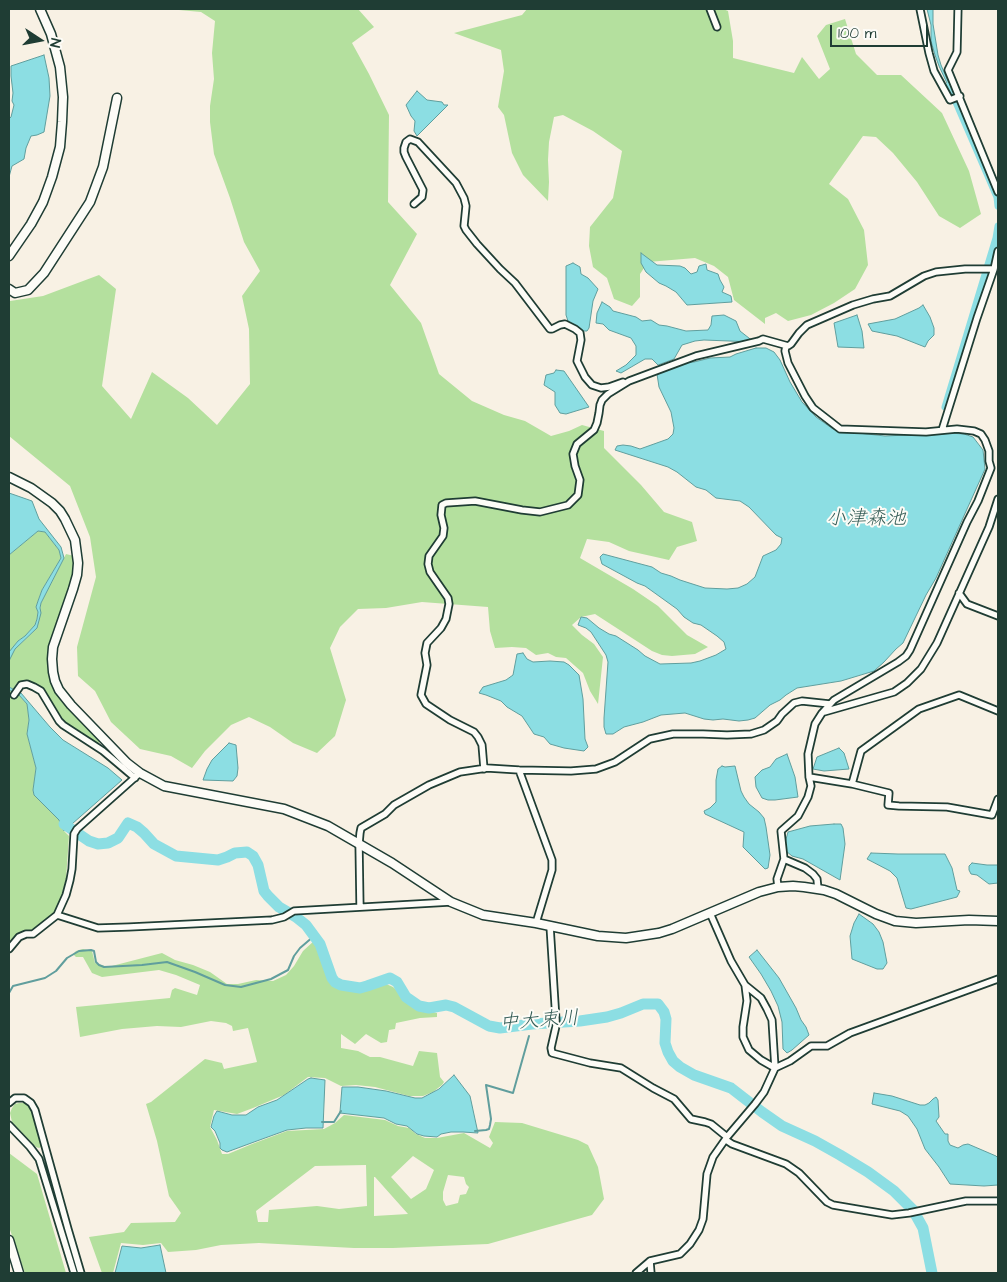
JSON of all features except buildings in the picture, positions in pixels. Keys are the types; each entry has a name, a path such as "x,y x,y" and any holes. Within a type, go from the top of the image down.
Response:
{"street":[{"path":"9,256 31,224 43,202 60,147 63,97 60,67 51,34 40,9"},
{"path":"710,9 717,27"},
{"path":"920,9 932,66 950,100 956,98"},
{"path":"958,9 957,52 948,70 956,98 998,192"},
{"path":"9,289 15,293 28,290 44,273 90,202 103,166 117,98"},
{"path":"414,204 422,197 423,190 404,152 406,142 410,139 418,142 456,183 466,206 464,226 466,230 500,269 515,283 550,329 565,324 576,329 580,334 581,340 577,361 585,377 592,385 600,388 629,381 696,356 763,339 786,346 791,345 807,325 853,305 890,296 924,276 936,272 965,269 994,269"},
{"path":"942,430 994,269 998,251"},
{"path":"778,887 777,879 784,859 781,830 798,816 808,798 811,786 808,754 814,724 834,700 906,656 978,501 991,468 989,451 985,440 981,434 974,431 957,428 926,432 840,429 817,412 809,402 788,363 785,351 786,346"},
{"path":"484,769 482,745 474,732 450,720 426,704 421,695 427,665 425,653 427,643 444,623 449,604 448,598 430,572 428,564 429,556 443,536 442,505 446,503 475,501 540,512 568,505 578,495 580,480 573,454 576,444 594,430 602,400 629,381"},
{"path":"9,477 31,488 52,503 65,519 74,540 78,562 77,575 54,647 52,659 55,681 71,705 138,775"},
{"path":"822,713 894,692 921,670 936,643 989,527 998,499"},
{"path":"959,593 967,604 998,616"},
{"path":"14,695 19,686 23,684 34,686 59,721 138,775 164,786 284,809 328,826 392,863 451,902 483,915 536,923 598,936 626,938 659,934 759,892 778,887 793,886 818,889 836,894 884,918 895,921 916,923 969,920 998,921"},
{"path":"852,784 861,751 919,709 959,695 998,711"},
{"path":"360,907 359,844 361,828 385,814 394,805 429,785 460,772 484,769 571,771 596,769 615,762 650,739 672,734 752,734 764,730 777,721 794,703 802,701 830,704"},
{"path":"519,770 552,860 552,870 536,923"},
{"path":"9,949 19,937 33,934 57,915 70,880 76,831 138,775"},
{"path":"809,777 852,784 889,793 888,805 947,807 992,815 998,799"},
{"path":"784,859 813,874 818,879 818,889"},
{"path":"57,915 98,928 272,920 284,917 294,911 451,902"},
{"path":"636,1273 650,1261 680,1254 690,1244 699,1230 703,1219 707,1174 713,1156 764,1092 775,1068 772,1020 761,998 745,985 731,961 710,913"},
{"path":"550,926 556,1023 551,1048 552,1053 590,1063 621,1068 674,1099 691,1119 711,1124 732,1144 786,1164 799,1173 827,1202 833,1205 892,1215 966,1201 998,1202"},
{"path":"775,1068 790,1061 811,1046 827,1046 850,1033 998,979"},
{"path":"745,985 747,1001 743,1037 749,1050 775,1068"},
{"path":"9,1103 15,1098 24,1098 31,1103 35,1110 81,1273"},
{"path":"9,1125 39,1159 74,1273"},
{"path":"9,1240 19,1273"},
{"path":"650,1261 651,1273"}],"green space":[{"path":"168,9 358,9 374,27 352,43 389,115 388,202 417,234 390,285 421,323 439,374 472,401 504,415 525,421 551,436 582,425 604,431 604,448 641,485 664,512 692,522 697,541 677,547 669,560 629,551 609,542 587,539 580,558 658,606 687,635 708,647 695,654 662,655 652,651 595,614 581,617 572,625 594,644 603,657 598,704 590,691 583,673 566,658 556,657 548,653 536,655 526,648 495,648 490,631 488,607 422,602 386,608 358,609 340,627 330,648 346,700 335,736 317,753 293,743 270,727 249,717 231,725 205,751 192,768 171,756 140,749 111,722 95,691 78,676 77,647 96,577 90,537 70,486 9,436 9,302 43,296 99,275 116,289 102,386 131,419 152,372 188,398 217,425 250,384 249,329 242,296 260,271 244,242 214,154 210,106 214,79 212,53 215,21 201,12"},
{"path":"527,9 723,9 728,11 733,41 733,58 794,73 802,57 819,79 830,69 817,36 826,25 845,19 856,54 877,75 901,75 942,113 969,171 981,214 960,228 939,216 917,182 893,153 876,137 863,136 829,184 848,199 864,230 868,265 855,289 834,303 811,315 788,321 776,313 765,318 765,324 734,300 728,277 714,266 695,258 648,262 640,274 640,297 632,306 614,299 607,278 593,267 589,246 590,227 613,198 622,151 593,131 563,115 554,117 549,142 548,201 523,175 512,153 504,115 498,107 504,71 501,50 454,33 522,15"},
{"path":"38,531 45,532 59,550 61,558 42,590 36,607 38,612 35,625 18,641 9,653 9,555"},
{"path":"66,554 74,556 73,574 70,588 53,635 48,658 49,671 51,681 61,701 100,741 97,745 61,719 49,699 29,683 17,683 13,689 9,687 9,661 11,654 37,628 41,603"},
{"path":"9,690 19,695 27,704 29,720 27,734 36,768 34,795 59,820 64,831 69,836 66,879 55,913 39,928 9,945"},
{"path":"315,940 329,978 334,984 343,988 361,990 384,983 393,987 422,1009 437,1013 437,1017 396,1023 395,1029 389,1030 387,1042 381,1043 366,1034 355,1044 341,1034 341,1048 358,1051 370,1057 380,1057 413,1066 419,1051 437,1053 440,1077 444,1082 433,1092 423,1096 409,1096 375,1087 341,1086 325,1078 308,1077 284,1095 237,1114 214,1110 210,1127 222,1154 228,1154 287,1131 324,1129 344,1115 385,1120 398,1126 409,1128 425,1138 437,1138 464,1133 490,1148 493,1143 489,1137 495,1122 522,1123 578,1140 588,1145 598,1167 604,1199 592,1215 488,1244 354,1248 259,1243 221,1245 196,1250 168,1252 161,1243 143,1245 121,1243 113,1273 102,1273 89,1237 124,1232 131,1223 175,1222 181,1213 169,1196 157,1141 146,1104 205,1059 222,1063 224,1069 257,1062 248,1028 233,1031 232,1026 226,1023 211,1021 181,1027 157,1026 122,1029 80,1037 76,1007 170,998 172,990 175,988 197,995 200,985 159,970 102,977 92,973 83,957 76,957 73,954 83,949 92,951 95,963 108,967 162,953 175,960 210,972 227,984 238,984 256,980 273,981 286,975 303,951","holes":["413,1156 434,1170 426,1189 411,1199 391,1177","366,1165 367,1206 339,1209 317,1206 269,1210 268,1222 258,1222 256,1211 315,1166","448,1175 464,1177 469,1187 466,1194 460,1195 458,1203 446,1206 443,1200 443,1192","374,1177 375,1177 408,1214 374,1216"]},
{"path":"25,1103 33,1111 42,1146 39,1148 12,1122 10,1113 15,1104"},
{"path":"9,1153 37,1174 66,1273 25,1273 9,1227"}],"water":[{"path":"927,9 933,9 933,24 938,55 952,94 935,55 931,41 931,25"},
{"path":"44,55 49,78 50,96 44,132 31,136 24,159 12,166 9,177 9,119 14,105 12,101 11,66"},
{"path":"417,91 427,100 442,102 444,105 448,105 417,136 414,131 415,121 406,105"},
{"path":"641,253 657,265 680,266 691,274 697,272 699,266 706,264 707,270 718,274 724,287 722,292 731,296 732,302 687,305 676,292 659,283 646,272 641,263"},
{"path":"573,263 580,267 581,274 588,278 598,289 593,301 587,331 573,326 568,321 566,315 566,266"},
{"path":"602,302 613,311 636,317 642,321 651,320 659,325 686,331 708,330 711,325 712,316 724,315 736,321 740,331 754,342 695,341 682,345 674,359 658,365 652,359 645,359 621,373 616,371 626,365 636,355 636,346 631,338 609,330 603,324 596,323 597,313"},
{"path":"923,305 934,328 934,335 925,347 897,336 872,331 868,324 895,319"},
{"path":"857,315 862,331 864,348 838,347 834,323"},
{"name":"小津森池","path":"756,348 766,348 774,352 802,402 816,417 833,429 885,436 964,434 973,437 983,450 985,469 936,578 903,643 874,671 841,681 797,688 770,705 755,718 748,720 704,719 685,713 661,715 624,727 613,734 606,734 604,718 608,662 606,655 591,632 578,625 581,617 587,618 599,628 616,636 660,664 700,661 726,649 724,642 717,636 701,625 693,623 684,617 677,609 645,586 602,564 600,557 603,554 652,567 661,573 705,588 738,588 747,584 755,577 763,556 776,550 781,544 782,538 776,535 749,507 740,501 716,498 706,490 696,487 668,467 615,450 617,446 623,445 640,449 668,439 673,434 674,428 671,412 659,387 657,374 682,362 730,357"},
{"path":"556,370 564,371 589,407 566,414 560,413 555,405 555,392 544,385 546,375 554,373"},
{"path":"9,493 32,501 39,519 61,547 64,558 41,603 41,613 37,628 15,649 9,661 9,652 35,625 38,612 36,607 42,590 61,558 59,550 45,532 38,531 9,555"},
{"path":"523,653 527,659 533,662 564,662 579,675 583,699 585,739 588,747 584,751 550,744 544,737 534,734 522,716 501,701 479,693 483,687 506,680 513,675 517,654"},
{"path":"9,687 21,693 63,740 108,768 122,780 64,831 59,820 34,795 36,768 27,734 29,720 27,704 19,695 9,690"},
{"path":"229,743 236,745 237,776 233,781 203,780 212,760"},
{"path":"839,748 844,753 849,769 824,771 813,769 817,757"},
{"path":"787,754 795,777 798,797 775,800 762,798 756,787 755,777 762,770 770,767 776,759"},
{"path":"722,766 735,766 744,797 764,818 770,855 768,868 765,869 743,847 744,832 705,814 704,811 716,802 716,780 718,769"},
{"path":"841,824 845,844 840,880 803,859 792,856 786,851 785,843 788,832 810,826"},
{"path":"871,853 945,854 952,868 957,890 960,891 957,897 911,909 906,908 897,878 890,871 867,859"},
{"path":"972,863 998,865 998,883 989,884 977,875 971,874 969,866"},
{"path":"859,914 873,924 879,932 887,963 883,969 877,969 852,959 850,936"},
{"path":"757,950 779,978 809,1035 787,1053 783,1049 782,1022 778,1006 761,974 749,957"},
{"path":"454,1075 470,1096 478,1133 451,1132 437,1137 424,1136 417,1134 407,1126 396,1124 384,1118 340,1113 342,1087 358,1087 422,1098 439,1089"},
{"path":"311,1078 325,1080 323,1128 287,1130 227,1152 220,1148 215,1131 211,1127 217,1111 232,1115 246,1115 258,1107 277,1100"},
{"path":"874,1093 892,1096 920,1105 929,1103 936,1097 938,1100 939,1117 936,1121 945,1134 948,1134 950,1145 958,1148 968,1144 996,1156 998,1158 998,1185 950,1184 925,1149 917,1129 908,1116 900,1111 872,1104"},
{"path":"160,1245 166,1273 115,1273 122,1246 141,1248"}],"waterway":[{"path":"949,86 997,197 998,206"},
{"path":"945,407 998,226"},
{"name":"中大束川","path":"64,824 89,841 98,844 108,843 118,838 128,823 137,827 154,844 176,856 218,860 235,853 247,852 253,856 258,865 264,891 279,907 306,925 320,944 332,978 341,985 360,988 390,978 397,982 406,997 419,1006 429,1008 446,1005 454,1007 489,1026 500,1028 607,1017 643,1004 658,1004 664,1012 666,1019 665,1043 668,1052 673,1061 680,1067 694,1075 731,1088 782,1126 840,1155 894,1191 913,1210 923,1228 932,1273"},
{"path":"9,993 13,986 45,978 56,971 67,958 79,951 91,950 94,951 96,962 104,967 167,962 225,985 241,987 271,979 288,970 300,948 314,936"},
{"path":"475,1131 489,1129 490,1125 491,1119 486,1085 513,1093 529,1036"},
{"path":"322,1122 334,1122 341,1111"}]}
